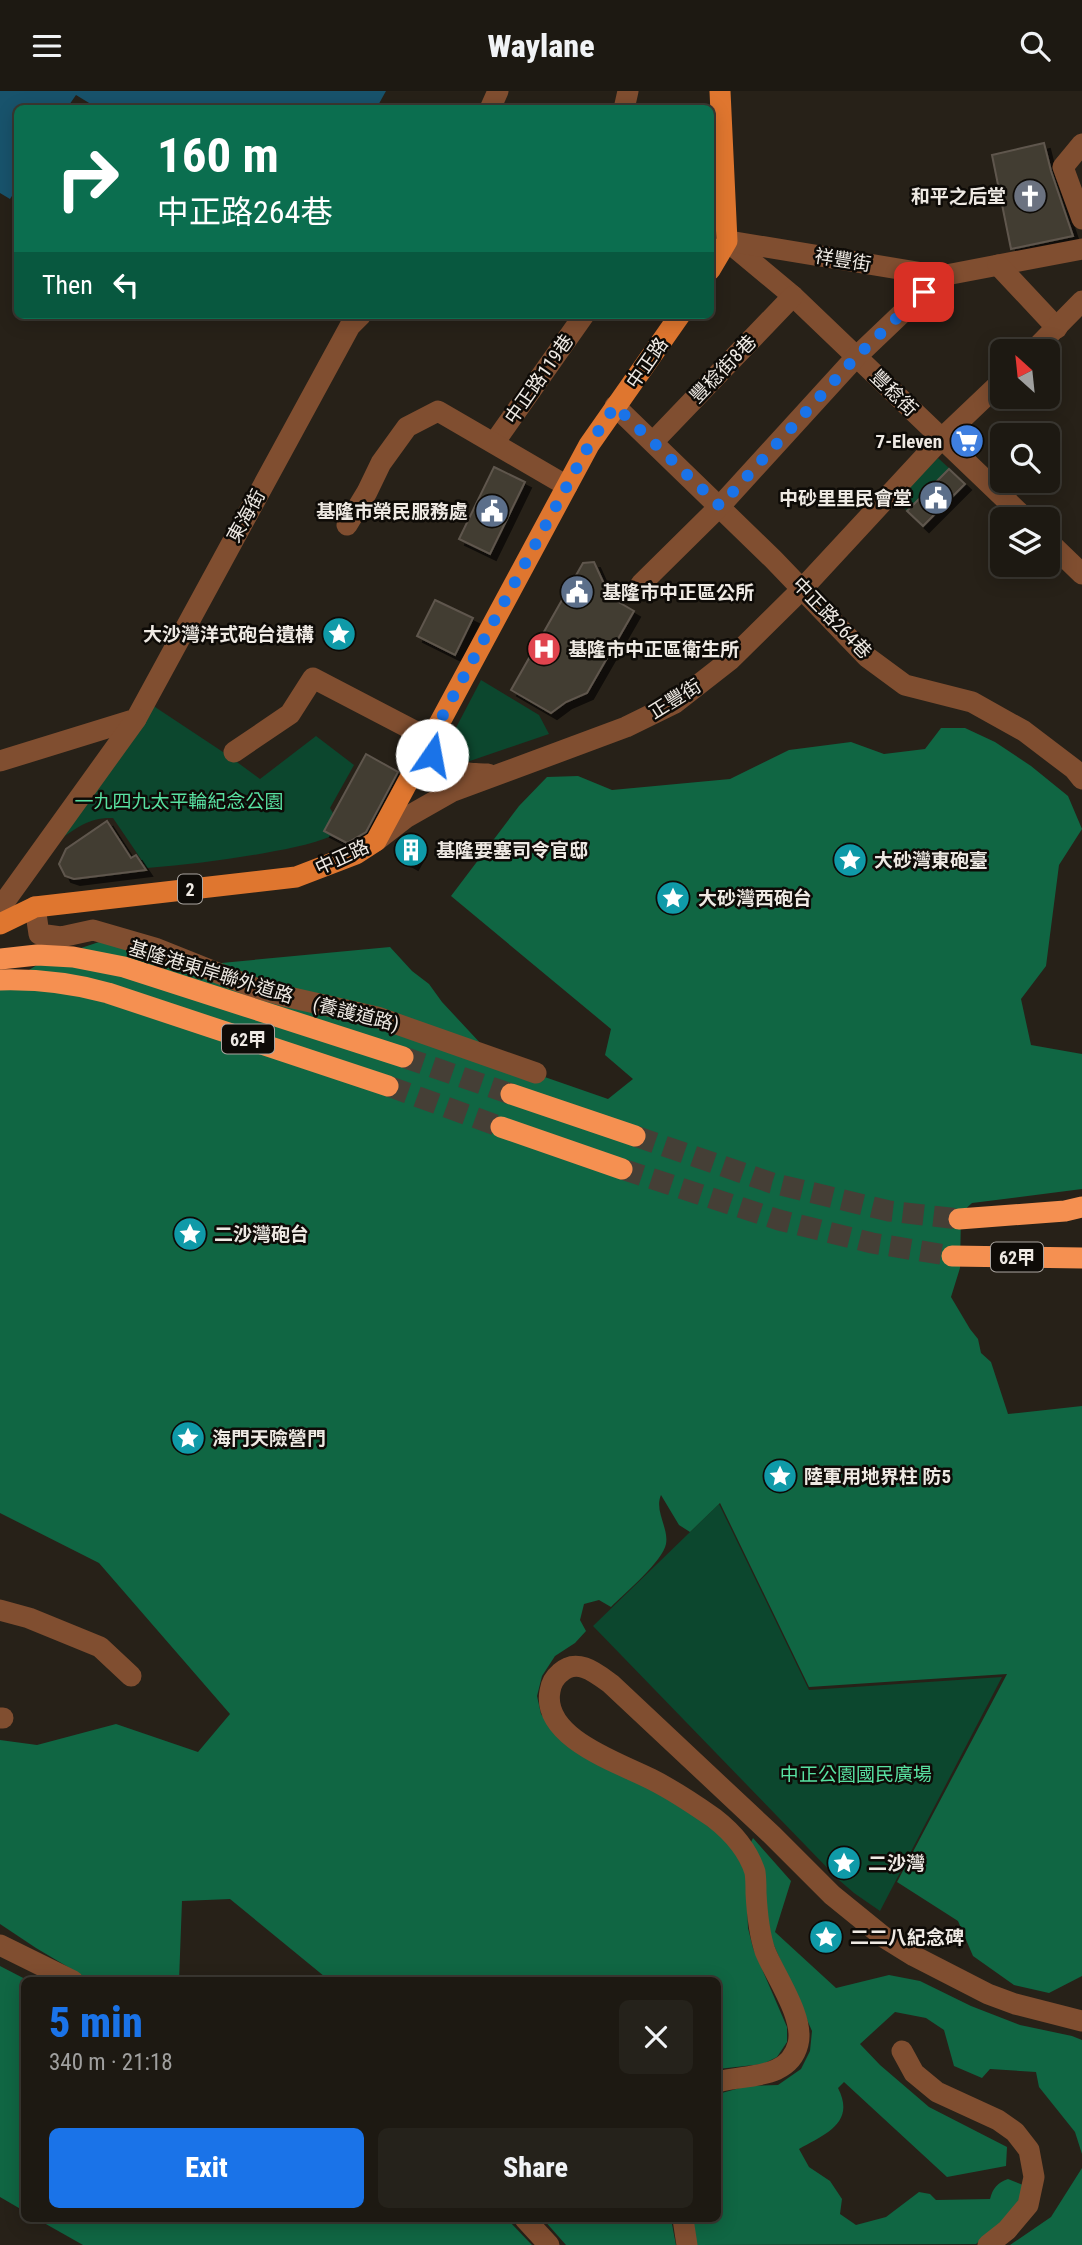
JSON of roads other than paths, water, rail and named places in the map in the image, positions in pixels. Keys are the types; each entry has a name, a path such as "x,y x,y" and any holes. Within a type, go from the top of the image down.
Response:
{"highway":[{"name":"基隆港東岸聯外道路","path":"0,959 37,955 73,957 124,967 403,1057"},
{"name":"62甲","path":"0,980 23,979 76,984 388,1086"},
{"path":"511,1094 635,1136"},
{"path":"501,1127 622,1169"},
{"name":"62甲","path":"959,1219 1065,1211 1082,1207"},
{"name":"62甲","path":"952,1256 1082,1258"}],"main road":[{"path":"714,263 727,241 721,91"},
{"name":"中正路","path":"0,924 35,907 296,877 356,855 376,841 589,445 677,319"}],"street":[{"path":"1082,144 1063,167 1082,219"},
{"name":"祥豐街","path":"727,241 941,276 1082,249"},
{"name":"豐稔街","path":"727,241 793,296 1013,507"},
{"path":"998,265 1057,328"},
{"path":"641,585 720,506 856,357 941,276"},
{"name":"豐稔街8巷","path":"653,442 793,296"},
{"path":"1046,339 1082,301"},
{"name":"東海街","path":"0,908 136,719 343,338 356,319"},
{"name":"中正路119巷","path":"494,443 581,319"},
{"name":"正豐街","path":"376,841 407,817 451,792 614,732 676,703 730,660 803,588 942,439 990,393"},
{"name":"中正路264巷","path":"615,406 803,588 867,656 905,685 972,702 1024,731 1074,769 1082,779"},
{"name":"中正路119巷","path":"347,525 381,463 407,427 438,411 568,486"},
{"path":"1060,553 1082,574"},
{"path":"234,752 290,714 313,678 430,739 432,755 444,767 460,773 497,774"},
{"path":"0,761 136,719"},
{"path":"68,742 88,748 97,763 97,773"},
{"name":"(養護道路)","path":"35,907 39,934 61,937 93,930 194,962 253,987 377,1017 536,1073"},
{"path":"0,1611 29,1618 100,1647 131,1676"},
{"path":"721,2081 780,2069 791,2061 798,2047 800,2034 796,2018 765,1949 759,1926 755,1873 734,1835 713,1818 652,1779 609,1760 582,1744 559,1724 549,1699 550,1689 559,1673 573,1666 596,1673 611,1684 832,1895 896,1946 1006,2002 1082,2021"},
{"path":"0,1945 65,1977"},
{"path":"902,2051 914,2073 937,2092 998,2120 1015,2133 1029,2150 1034,2176 1028,2205 1007,2230 988,2245"},
{"path":"528,2222 549,2245"},
{"path":"683,2222 687,2245"}],"water":[{"path":"0,91 386,91 378,105 92,105 76,95 69,105 14,105 14,193 10,199 0,193"}],"tunnel":[{"path":"403,1057 511,1094"},
{"path":"388,1086 501,1127"},
{"path":"635,1136 772,1183 889,1211 959,1219"},
{"path":"622,1169 779,1220 872,1243 952,1256"}],"place":[{"name":"和平之后堂","path":"1030,196"},
{"name":"7-Eleven","path":"967,441"},
{"name":"中砂里里民會堂","path":"936,498"},
{"name":"基隆市榮民服務處","path":"492,511"},
{"name":"基隆市中正區公所","path":"577,592"},
{"name":"大沙灣洋式砲台遺構","path":"339,634"},
{"name":"基隆市中正區衛生所","path":"544,649"},
{"name":"基隆要塞司令官邸","path":"411,850"},
{"name":"大砂灣東砲臺","path":"850,860"},
{"name":"大砂灣西砲台","path":"673,898"},
{"name":"二沙灣砲台","path":"190,1234"},
{"name":"海門天險營門","path":"188,1438"},
{"name":"陸軍用地界柱 防5","path":"780,1476"},
{"name":"二沙灣","path":"844,1863"},
{"name":"二二八紀念碑","path":"826,1937"}],"park label":[{"name":"一九四九太平輪紀念公園","path":"179,801"},
{"name":"中正公園國民廣場","path":"856,1774"}]}
